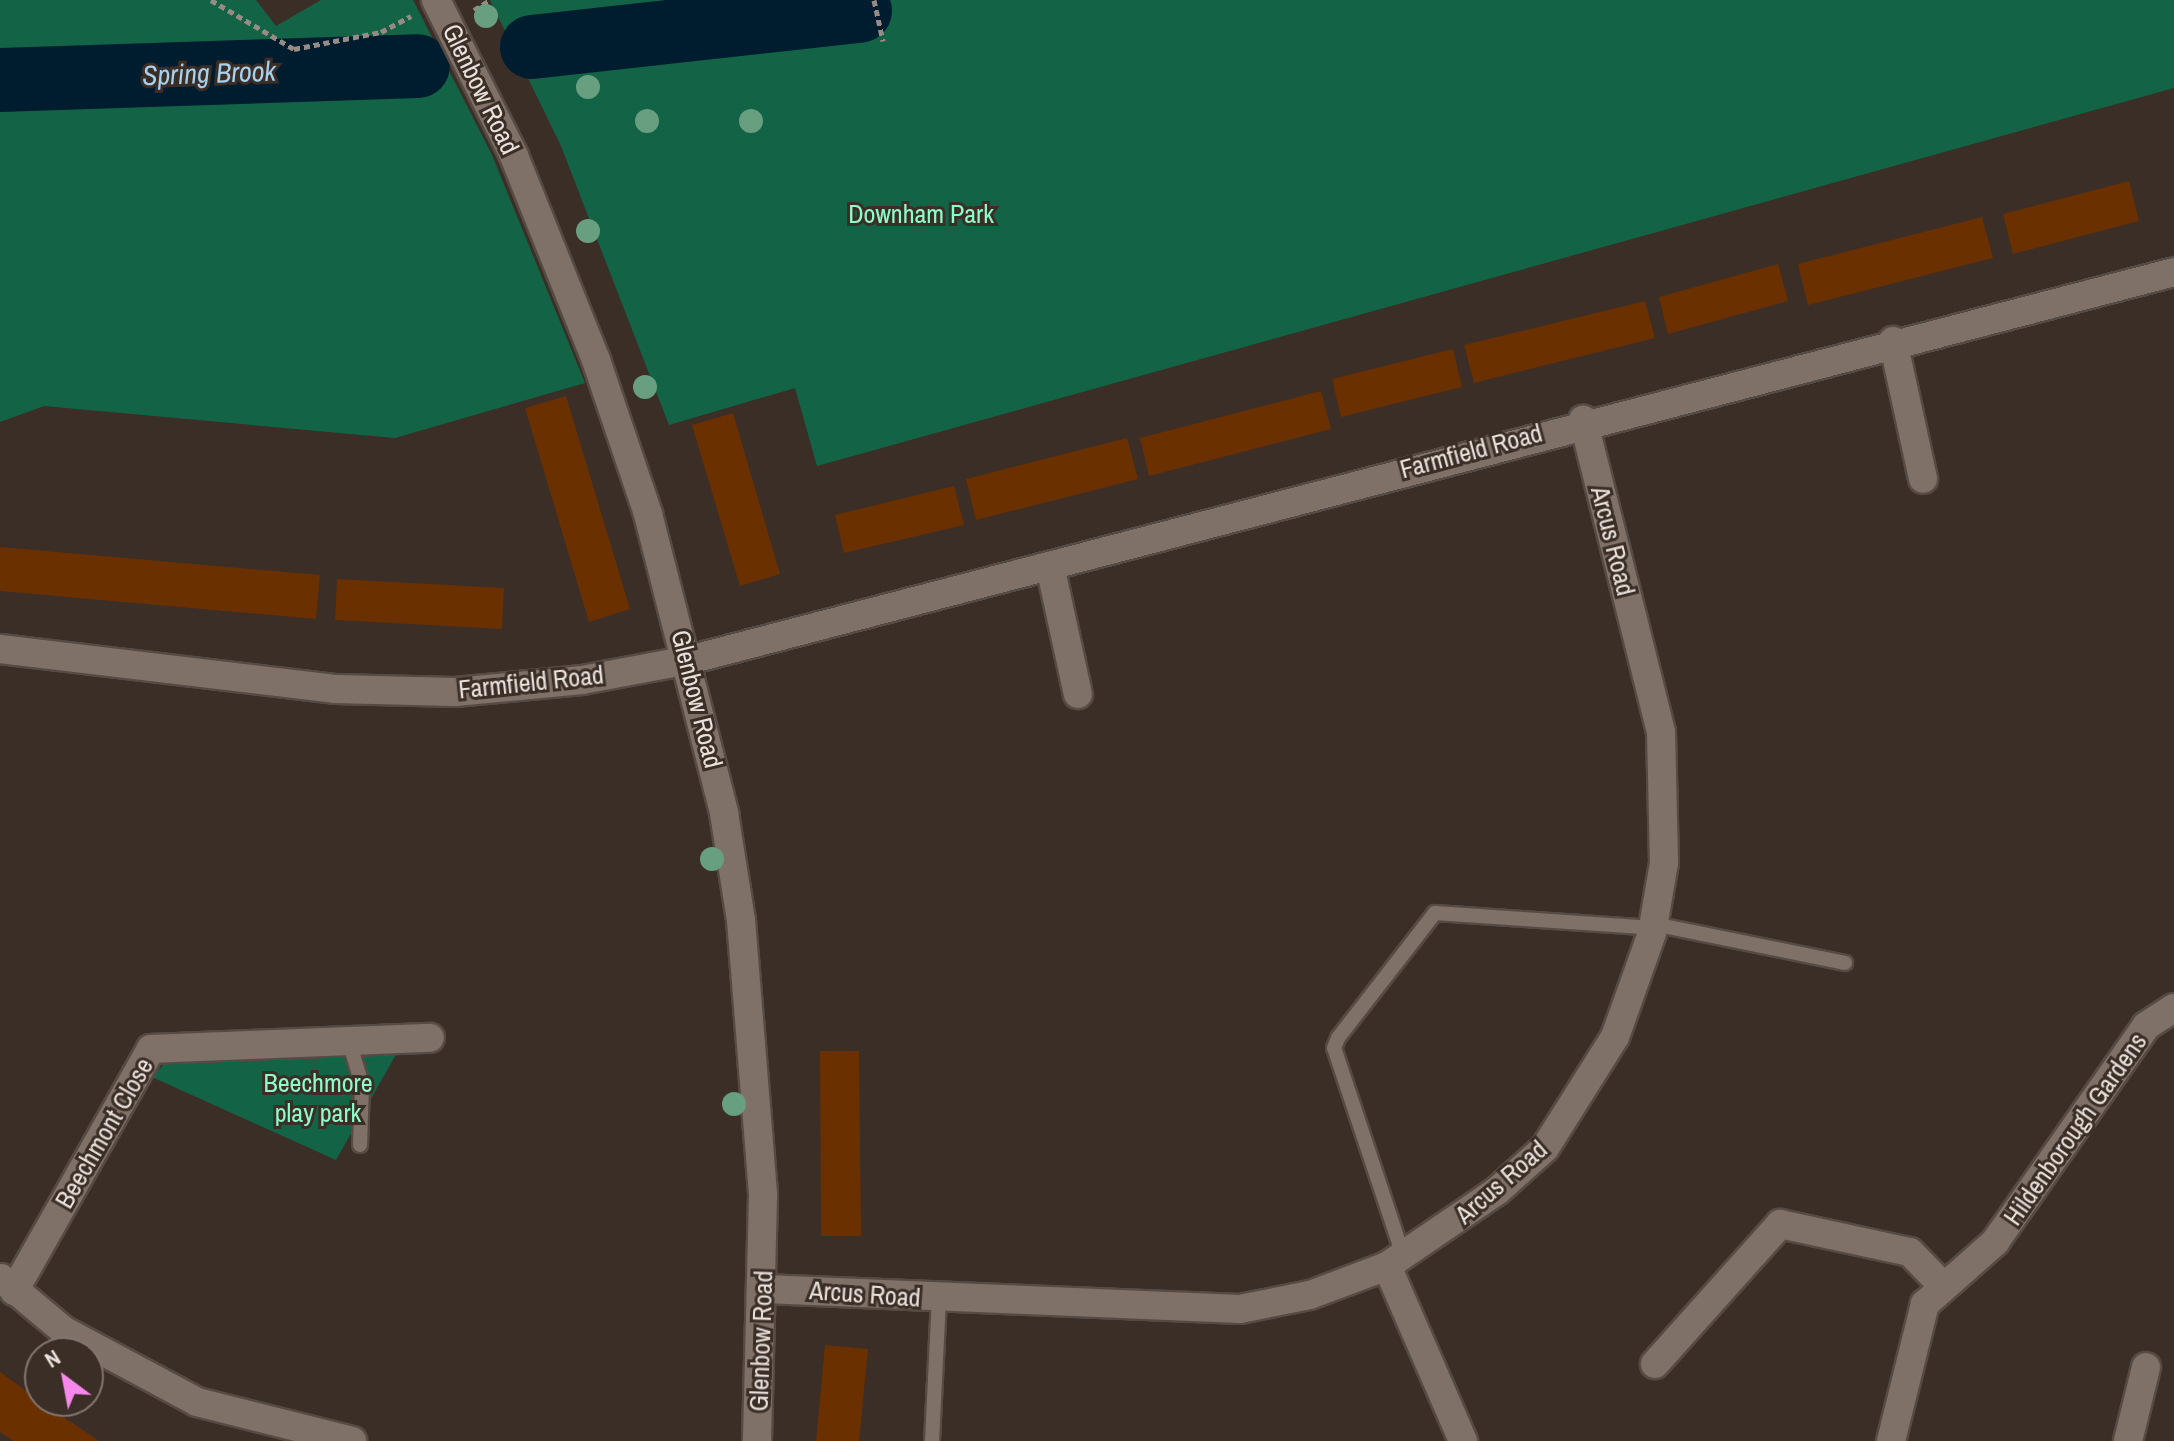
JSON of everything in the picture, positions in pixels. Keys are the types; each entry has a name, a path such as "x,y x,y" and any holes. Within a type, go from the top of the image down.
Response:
{"street":[{"name":"Glenbow Road","path":"438,0 514,156 591,347 689,660 741,920 765,1289 757,1441"},
{"name":"Farmfield Road","path":"0,649 335,689 455,692 689,660 1050,566 1583,420 2174,272"},
{"path":"1893,341 1923,479"},
{"name":"Arcus Road","path":"765,1289 939,1299 1240,1309 1310,1295 1395,1260 1497,1191 1545,1148 1615,1037 1654,926 1664,863 1661,732 1583,420"},
{"path":"1050,566 1078,694"},
{"name":"Hildenborough Gardens","path":"1891,1441 1925,1304 1942,1285 1995,1242 2146,1026 2174,1008"},
{"name":"Beechmont Close","path":"7,1284 151,1049 430,1038"},
{"path":"1655,1364 1780,1224 1910,1252 1942,1285"},
{"path":"1395,1260 1463,1441"},
{"path":"7,1284 63,1330 197,1402 352,1441"},
{"path":"2128,1441 2146,1367"}],"lane":[{"path":"1395,1260 1334,1048 1347,1026 1435,913 1654,926 1845,963"},
{"path":"349,1041 366,1119 360,1145"},
{"path":"932,1441 939,1299"}],"path":[{"path":"211,0 294,49 381,32 438,0"},
{"path":"874,0 883,41"}],"green space":[{"path":"0,0 256,0 276,26 321,0 413,0 492,155 585,383 395,438 44,406 0,422"},
{"name":"Downham Park","path":"490,0 2174,0 2174,88 817,466 795,388 669,425 561,146"},
{"name":"Beechmore play park","path":"401,1046 336,1160 152,1077 170,1058"}],"building":[{"path":"2129,181 2139,221 2013,254 2003,214"},
{"path":"1982,217 1993,258 1808,305 1798,264"},
{"path":"1778,264 1788,301 1668,334 1659,297"},
{"path":"1645,301 1655,338 1474,383 1464,345"},
{"path":"1453,349 1462,387 1341,417 1332,379"},
{"path":"1321,391 1331,429 1149,476 1140,438"},
{"path":"566,396 630,609 589,622 525,408"},
{"path":"733,413 780,574 740,586 692,425"},
{"path":"1127,438 1138,479 976,520 966,479"},
{"path":"954,486 964,525 844,553 835,515"},
{"path":"0,547 320,575 316,619 0,591"},
{"path":"337,579 504,588 502,629 335,620"},
{"path":"820,1051 859,1051 861,1236 821,1236"},
{"path":"825,1345 868,1349 859,1441 816,1441"},
{"path":"0,1372 24,1389 24,1417 64,1417 99,1441 14,1441 0,1432"}],"waterway":[{"name":"Spring Brook","path":"532,47 860,11"},
{"name":"Spring Brook","path":"0,80 418,66"}]}
